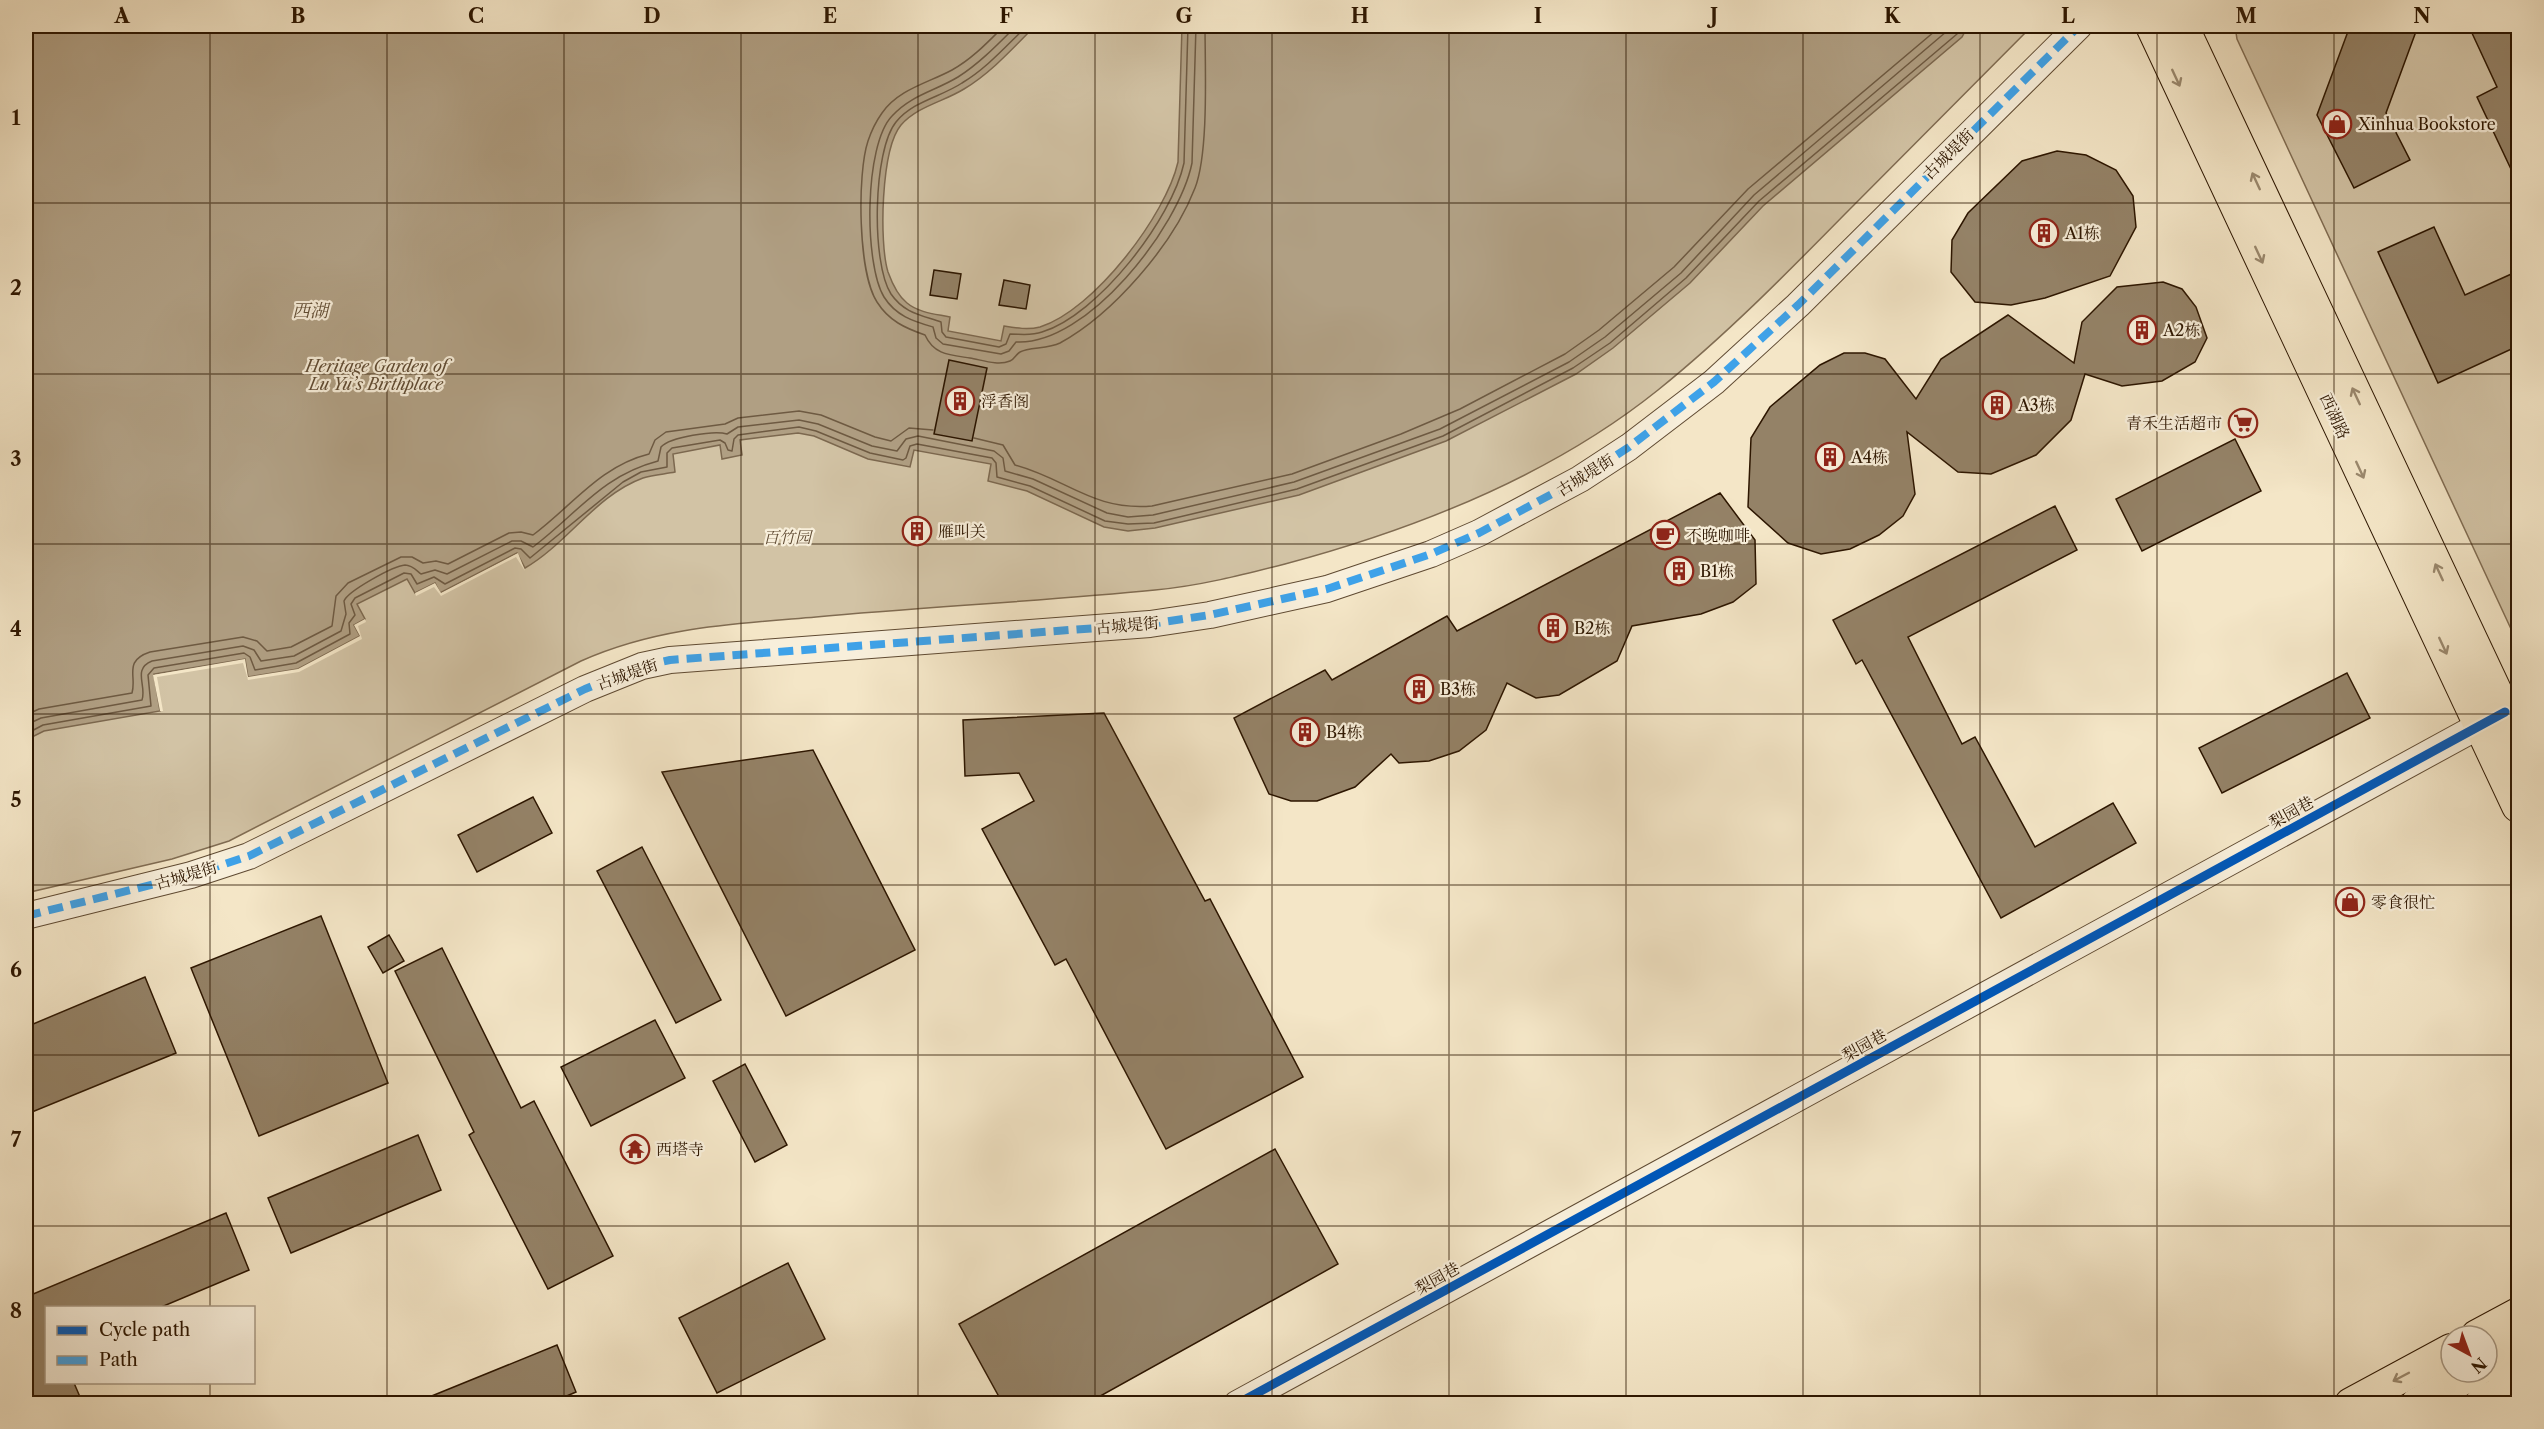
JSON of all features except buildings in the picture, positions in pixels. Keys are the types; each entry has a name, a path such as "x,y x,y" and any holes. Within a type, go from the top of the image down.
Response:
{"main road":[{"name":"西湖路","path":"2152,26 2501,726"},
{"name":"西湖路","path":"2182,26 2501,726 2518,806"},
{"path":"2499,1324 2518,1314"},
{"path":"2499,1359 2518,1349"},
{"path":"2351,1404 2439,1356"},
{"path":"2481,1404 2518,1383"},
{"path":"2417,1404 2453,1384"}],"street":[{"name":"古城堤街","path":"26,916 191,875 249,856 585,689 642,666 725,654 1150,624 1232,610 1327,589 1431,554 1479,533 1590,473 1645,435 1714,382 1798,305 2079,26"},
{"name":"梨园巷","path":"1237,1404 2501,726"}],"green space":[{"name":"西湖","path":"26,26 2032,26 1777,282 1683,369 1617,421 1573,449 1528,474 1480,496 1384,534 1334,550 1253,572 1188,586 755,622 696,629 638,641 581,661 229,841 172,859 26,893"},
{"path":"2235,26 2518,26 2518,644 2237,39"}],"water":[{"name":"西湖","path":"26,26 1035,26 974,83 915,113 901,125 894,137 886,174 883,240 888,272 898,293 907,303 917,309 950,317 948,331 1001,341 1004,326 1026,329 1040,327 1061,317 1083,302 1125,258 1159,208 1171,184 1178,162 1182,26 1968,26 1962,37 1763,206 1690,283 1613,348 1576,374 1446,441 1299,495 1155,528 1128,531 1104,527 1027,491 988,481 991,464 914,450 910,467 868,459 814,436 798,433 740,440 742,455 722,459 720,445 673,454 675,472 643,478 626,486 596,508 555,546 525,568 517,553 440,593 435,583 415,593 407,579 357,604 365,619 354,625 360,636 298,669 248,677 245,659 154,674 160,711 44,731 26,740"}],"pier":[{"path":"518,553 525,571 516,557 441,596 434,587 416,596 415,593 435,583 441,593"},
{"path":"365,619 366,622 358,626 362,639 299,672 248,680 243,663 157,677 163,711 160,711 153,675 245,659 248,677 298,669 360,636 354,625"}],"marked path":[{"path":"26,916 191,875 249,856 585,689 642,666 670,660 1150,624 1210,615 1327,589 1431,554 1479,533 1580,479 1629,447 1714,382 1798,305 2079,26"}],"cycle path":[{"path":"1237,1404 2505,712"}],"place":[{"name":"Xinhua Bookstore","path":"2337,124"},
{"name":"A1栋","path":"2044,233"},
{"name":"A2栋","path":"2142,330"},
{"name":"浮香阁","path":"960,401"},
{"name":"A3栋","path":"1997,405"},
{"name":"青禾生活超市","path":"2243,423"},
{"name":"A4栋","path":"1830,457"},
{"name":"雁叫关","path":"917,531"},
{"name":"不晚咖啡","path":"1665,535"},
{"name":"B1栋","path":"1679,571"},
{"name":"B2栋","path":"1553,628"},
{"name":"B3栋","path":"1419,689"},
{"name":"B4栋","path":"1305,732"},
{"name":"零食很忙","path":"2350,902"},
{"name":"西塔寺","path":"635,1149"}],"park label":[{"name":"Heritage Garden of Lu Yu’s Birthplace","path":"376,375"},
{"name":"百竹园","path":"787,537"}]}
